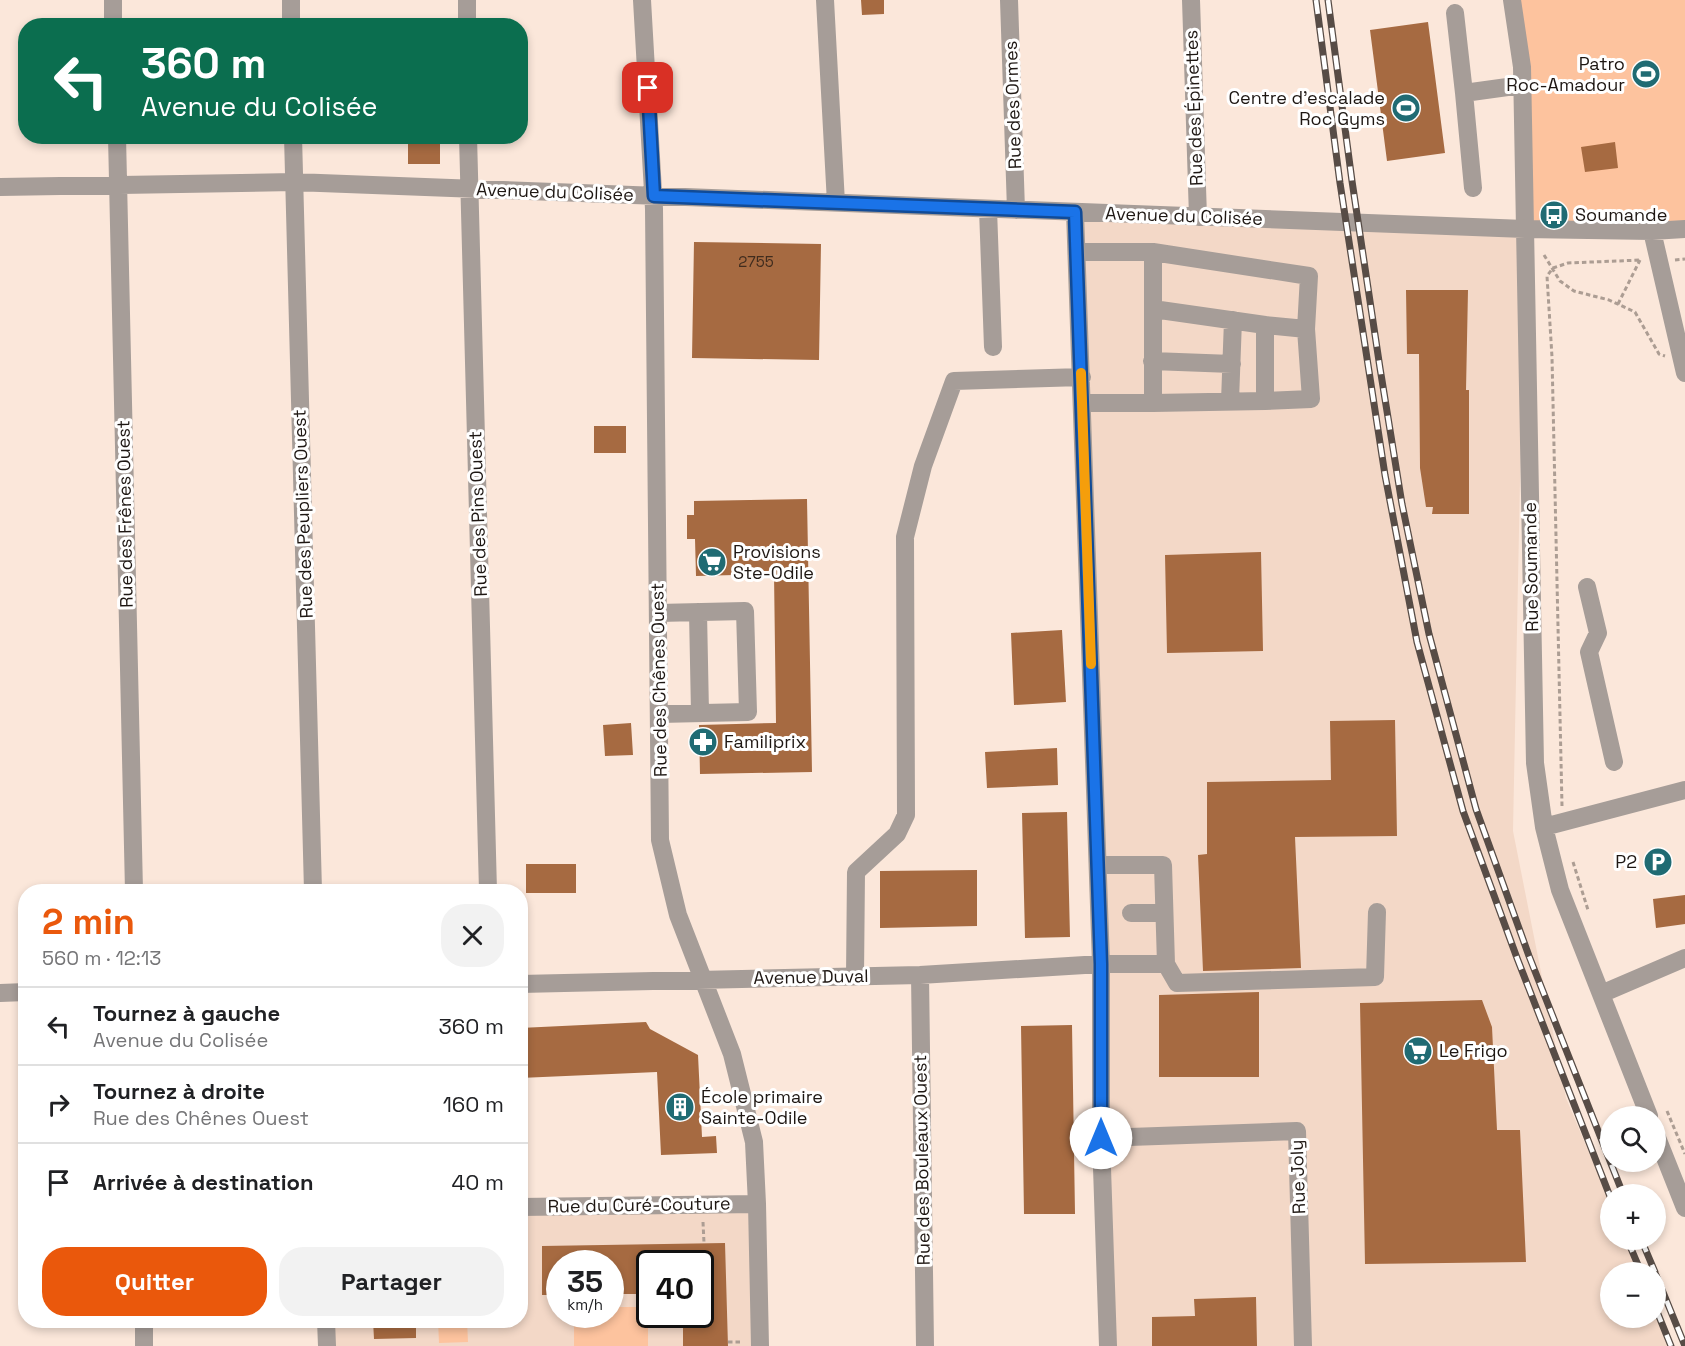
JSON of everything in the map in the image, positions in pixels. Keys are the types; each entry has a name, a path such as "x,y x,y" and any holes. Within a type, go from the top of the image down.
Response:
{"street":[{"path":"112,0 113,18"},
{"path":"291,0 291,18"},
{"path":"467,0 467,18"},
{"name":"Rue des Chênes Ouest","path":"642,0 654,196 660,840 678,915 732,1054 754,1142 758,1204 760,1346"},
{"path":"825,0 836,203"},
{"name":"Rue des Ormes","path":"1009,0 1016,210"},
{"name":"Rue des Épinettes","path":"1191,0 1198,217"},
{"name":"Rue Soumande","path":"1512,0 1522,67 1535,763 1544,827 1560,890 1645,1106"},
{"path":"1455,13 1473,188"},
{"path":"1464,93 1522,85"},
{"name":"Rue des Frênes Ouest","path":"117,144 134,884"},
{"name":"Rue des Peupliers Ouest","path":"293,144 313,884"},
{"name":"Rue des Pins Ouest","path":"468,144 488,884"},
{"name":"Avenue du Colisée","path":"0,187 294,182 1525,229 1652,231 1685,229"},
{"path":"988,209 993,347"},
{"path":"1075,212 1101,964 1101,1138 1108,1346"},
{"path":"1652,231 1683,366"},
{"path":"1077,252 1153,252 1309,276 1306,329 1311,399 1082,403"},
{"path":"1153,252 1153,403"},
{"path":"1153,309 1306,329"},
{"path":"1230,401 1233,320"},
{"path":"1265,325 1265,400"},
{"path":"1152,361 1232,364"},
{"path":"855,976 856,872 897,834 906,814 905,537 923,466 954,381 1082,377"},
{"path":"1587,587 1598,633 1589,652 1614,762"},
{"path":"658,613 745,611 748,712 659,714"},
{"path":"698,612 700,713"},
{"path":"1544,827 1685,790"},
{"path":"1098,865 1163,865 1166,964 1177,982 1375,977 1377,912"},
{"path":"1131,913 1164,913"},
{"path":"1601,994 1685,958"},
{"name":"Avenue Duval","path":"528,984 920,975 1101,964 1166,964"},
{"name":"Rue des Bouleaux Ouest","path":"920,975 925,1346"},
{"path":"0,993 18,992"},
{"name":"Rue Joly","path":"1101,1138 1297,1131 1303,1346"},
{"path":"1666,1160 1685,1208"},
{"name":"Rue du Curé-Couture","path":"528,1207 758,1204"},
{"path":"144,1328 144,1346"},
{"path":"326,1328 327,1346"}],"path":[{"path":"1562,822 1552,357 1547,276 1553,268 1568,263 1685,259"},
{"path":"1618,304 1640,260"},
{"path":"1553,268 1560,281 1574,291 1618,304 1635,312 1659,354 1683,366"},
{"path":"1572,859 1592,920"},
{"path":"703,1205 704,1243"}],"shaded area":[{"path":"1516,0 1685,0 1685,230 1525,229"},
{"path":"1075,212 1525,229 1513,831 1566,1098 1602,1184 1600,1184 1600,1250 1630,1250 1635,1262 1600,1262 1600,1328 1663,1328 1670,1346 1111,1346"},
{"path":"757,1204 760,1346 327,1346 326,1328 528,1328 528,1207"},
{"path":"624,1307 636,1307 636,1328 648,1328 648,1346 574,1346 574,1328 624,1328"},
{"path":"438,1328 467,1328 468,1342 439,1343"}],"building":[{"path":"861,0 884,0 884,14 862,15"},
{"path":"1428,22 1445,153 1387,161 1370,30"},
{"path":"1615,142 1618,168 1585,172 1581,147"},
{"path":"408,144 440,144 440,164 408,164"},
{"path":"694,242 821,244 819,360 692,358"},
{"path":"1406,290 1468,290 1466,390 1469,390 1469,514 1432,514 1433,507 1426,507 1420,468 1419,354 1407,354"},
{"path":"594,426 626,426 626,453 594,453"},
{"path":"807,499 812,772 700,774 699,725 776,723 774,574 696,576 695,539 687,539 687,515 694,515 694,501"},
{"path":"1261,552 1263,651 1167,653 1165,555"},
{"path":"1062,630 1066,702 1014,705 1011,633"},
{"path":"1395,720 1397,836 1295,837 1301,968 1203,971 1198,855 1207,854 1207,782 1331,780 1330,721"},
{"path":"631,723 633,755 605,756 603,725"},
{"path":"1057,748 1058,785 987,788 985,752"},
{"path":"1067,812 1070,937 1025,938 1022,813"},
{"path":"526,864 576,864 576,893 528,893 528,884 526,884"},
{"path":"977,870 977,926 880,928 880,871"},
{"path":"1685,895 1685,924 1656,928 1653,899"},
{"path":"1259,992 1259,1077 1159,1077 1159,995"},
{"path":"1482,1000 1492,1027 1497,1130 1520,1130 1526,1262 1365,1264 1360,1003"},
{"name":"École primaire Sainte-Odile","path":"646,1022 650,1029 698,1055 702,1137 716,1136 717,1153 661,1155 657,1072 528,1078 528,1028"},
{"path":"1072,1025 1075,1214 1024,1214 1021,1026"},
{"path":"725,1243 728,1346 683,1346 683,1328 714,1328 714,1250 636,1250 636,1294 624,1294 624,1250 546,1250 546,1295 542,1295 542,1246"},
{"path":"1256,1297 1257,1346 1152,1346 1152,1317 1195,1316 1194,1299"},
{"path":"373,1328 416,1328 416,1338 374,1339"}],"railway":[{"path":"1316,0 1340,183 1385,475 1417,642 1463,811 1517,958 1605,1184"},
{"path":"1328,0 1380,368 1402,504 1429,634 1476,809 1529,956 1619,1184"},
{"path":"1632,1250 1637,1262"},
{"path":"1646,1250 1651,1262"},
{"path":"1666,1299 1685,1346"},
{"path":"1664,1328 1671,1346"}],"slow traffic":[{"path":"1081,373 1091,664"}],"place":[{"name":"Patro Roc-Amadour","path":"1646,74"},
{"name":"Centre d'escalade Roc Gyms","path":"1406,108"},
{"name":"Soumande","path":"1554,215"},
{"name":"Provisions Ste-Odile","path":"712,562"},
{"name":"Familiprix","path":"703,742"},
{"name":"P2","path":"1658,862"},
{"name":"Le Frigo","path":"1418,1051"},
{"name":"École primaire Sainte-Odile","path":"680,1107"}],"route":[{"path":"648,88 654,196 1075,212 1101,964 1101,1138"}]}
